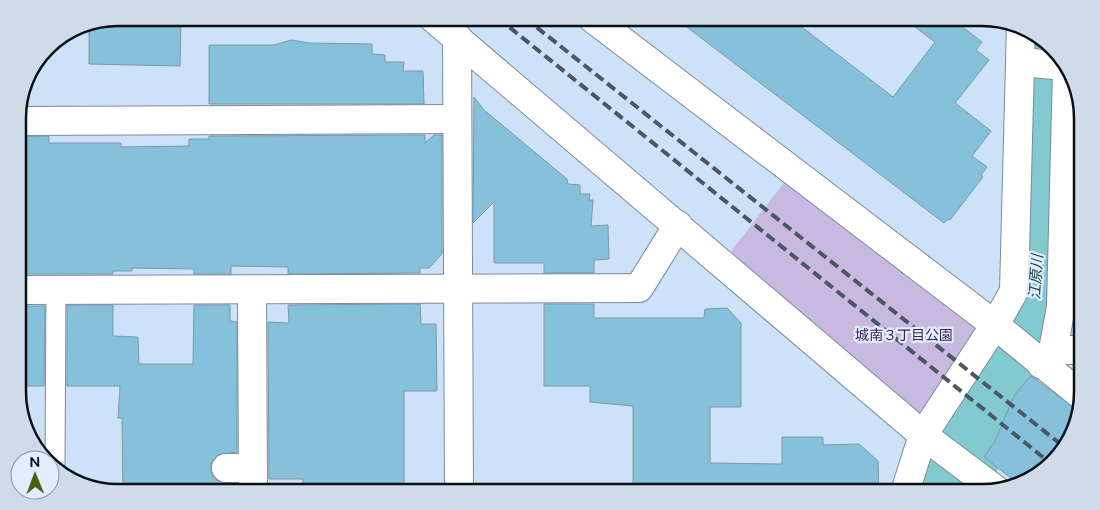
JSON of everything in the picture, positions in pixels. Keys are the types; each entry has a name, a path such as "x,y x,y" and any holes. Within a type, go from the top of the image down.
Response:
{"street":[{"path":"443,26 924,435 988,484"},
{"path":"603,26 995,325 1047,357 1074,387"},
{"path":"907,484 924,435 995,325 1014,291 1020,62 1018,33"},
{"path":"457,37 459,484"},
{"path":"1020,62 1057,65"},
{"path":"1047,357 1061,307 1067,82"},
{"path":"26,121 457,119"},
{"path":"26,290 638,288 678,225"},
{"path":"226,468 253,480 252,290"},
{"path":"1047,357 1074,352"}],"lane":[{"path":"55,450 56,290"}],"green space":[{"name":"城南３丁目公園","path":"794,170 995,325 923,435 722,263"}],"building":[{"path":"118,26 181,26 180,66 89,64 89,31"},
{"path":"685,26 800,26 893,97 935,42 914,26 961,26 982,42 976,50 989,60 955,103 991,131 972,156 987,167 981,175 983,177 950,220 948,219 944,223"},
{"path":"292,40 309,43 372,44 372,54 385,55 385,62 404,62 403,71 423,71 424,104 209,104 209,45 273,45"},
{"path":"474,97 484,110 567,179 568,184 580,185 580,194 590,194 589,200 593,200 591,226 608,225 609,259 594,260 594,273 544,273 544,263 494,263 494,202 473,223"},
{"path":"425,135 425,143 434,135 442,135 442,254 429,268 420,268 420,273 288,274 288,267 231,266 231,274 194,274 194,269 132,268 132,271 113,271 113,274 26,274 26,137 49,136 49,143 121,143 121,147 189,146 189,139 209,139 209,136"},
{"path":"420,304 421,324 436,324 437,391 404,391 404,484 303,484 303,479 269,479 268,322 289,323 288,305"},
{"path":"544,304 594,304 594,318 704,318 705,309 727,308 741,323 741,407 710,407 710,463 782,464 782,437 823,437 823,445 859,444 878,461 879,484 633,484 633,406 590,402 590,386 544,386"},
{"path":"67,305 113,305 113,336 138,337 139,364 193,364 194,305 230,305 230,321 237,322 237,452 218,455 212,461 210,468 212,475 218,481 233,484 123,484 122,418 118,418 120,386 67,386"},
{"path":"26,306 45,306 44,386 26,386"},
{"path":"1031,376 1073,406 1067,427 1051,453 1033,468 1012,479 984,457 995,441 1015,394"}],"waterway":[{"name":"江原川","path":"956,484 1033,313 1044,162 1045,51"}],"railway":[{"path":"508,26 1045,459"},
{"path":"535,26 1058,442"}]}
